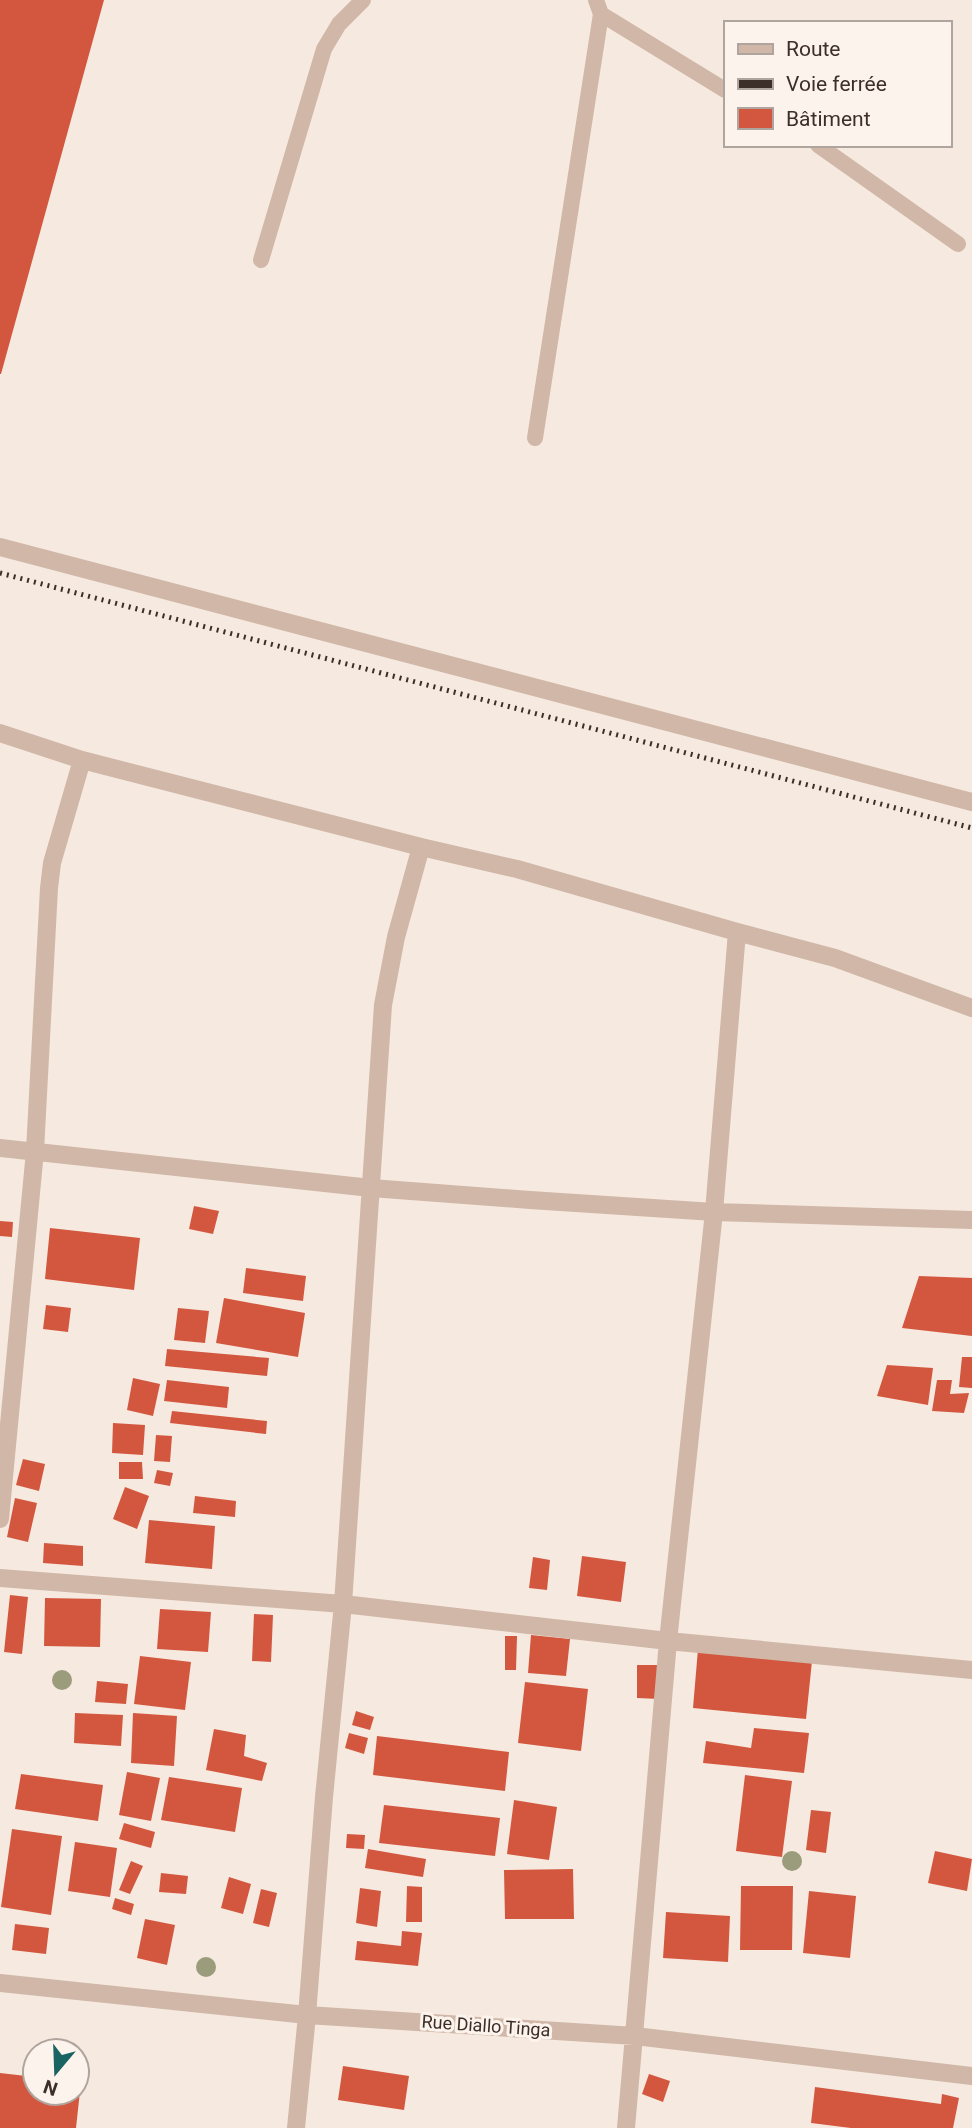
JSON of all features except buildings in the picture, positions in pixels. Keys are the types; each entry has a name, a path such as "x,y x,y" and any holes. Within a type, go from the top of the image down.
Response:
{"street":[{"path":"0,547 972,802"},
{"path":"0,733 82,760 517,869 835,958 972,1007"},
{"path":"0,1518 36,1152 49,888 52,863 82,760"},
{"path":"296,2128 343,1604 383,1005 396,937 422,847"},
{"path":"626,2128 668,1642 714,1212 737,932"},
{"path":"0,1148 371,1188 530,1200 714,1212 972,1220"},
{"path":"0,1578 343,1604 668,1642 972,1670"},
{"name":"Rue Diallo Tinga","path":"0,1983 307,2015 635,2036 972,2076"}],"lane":[{"path":"261,260 324,49 339,24 363,0"},
{"path":"535,438 599,7 724,89"},
{"path":"821,147 958,244"}],"railway":[{"path":"0,573 972,828"}]}
